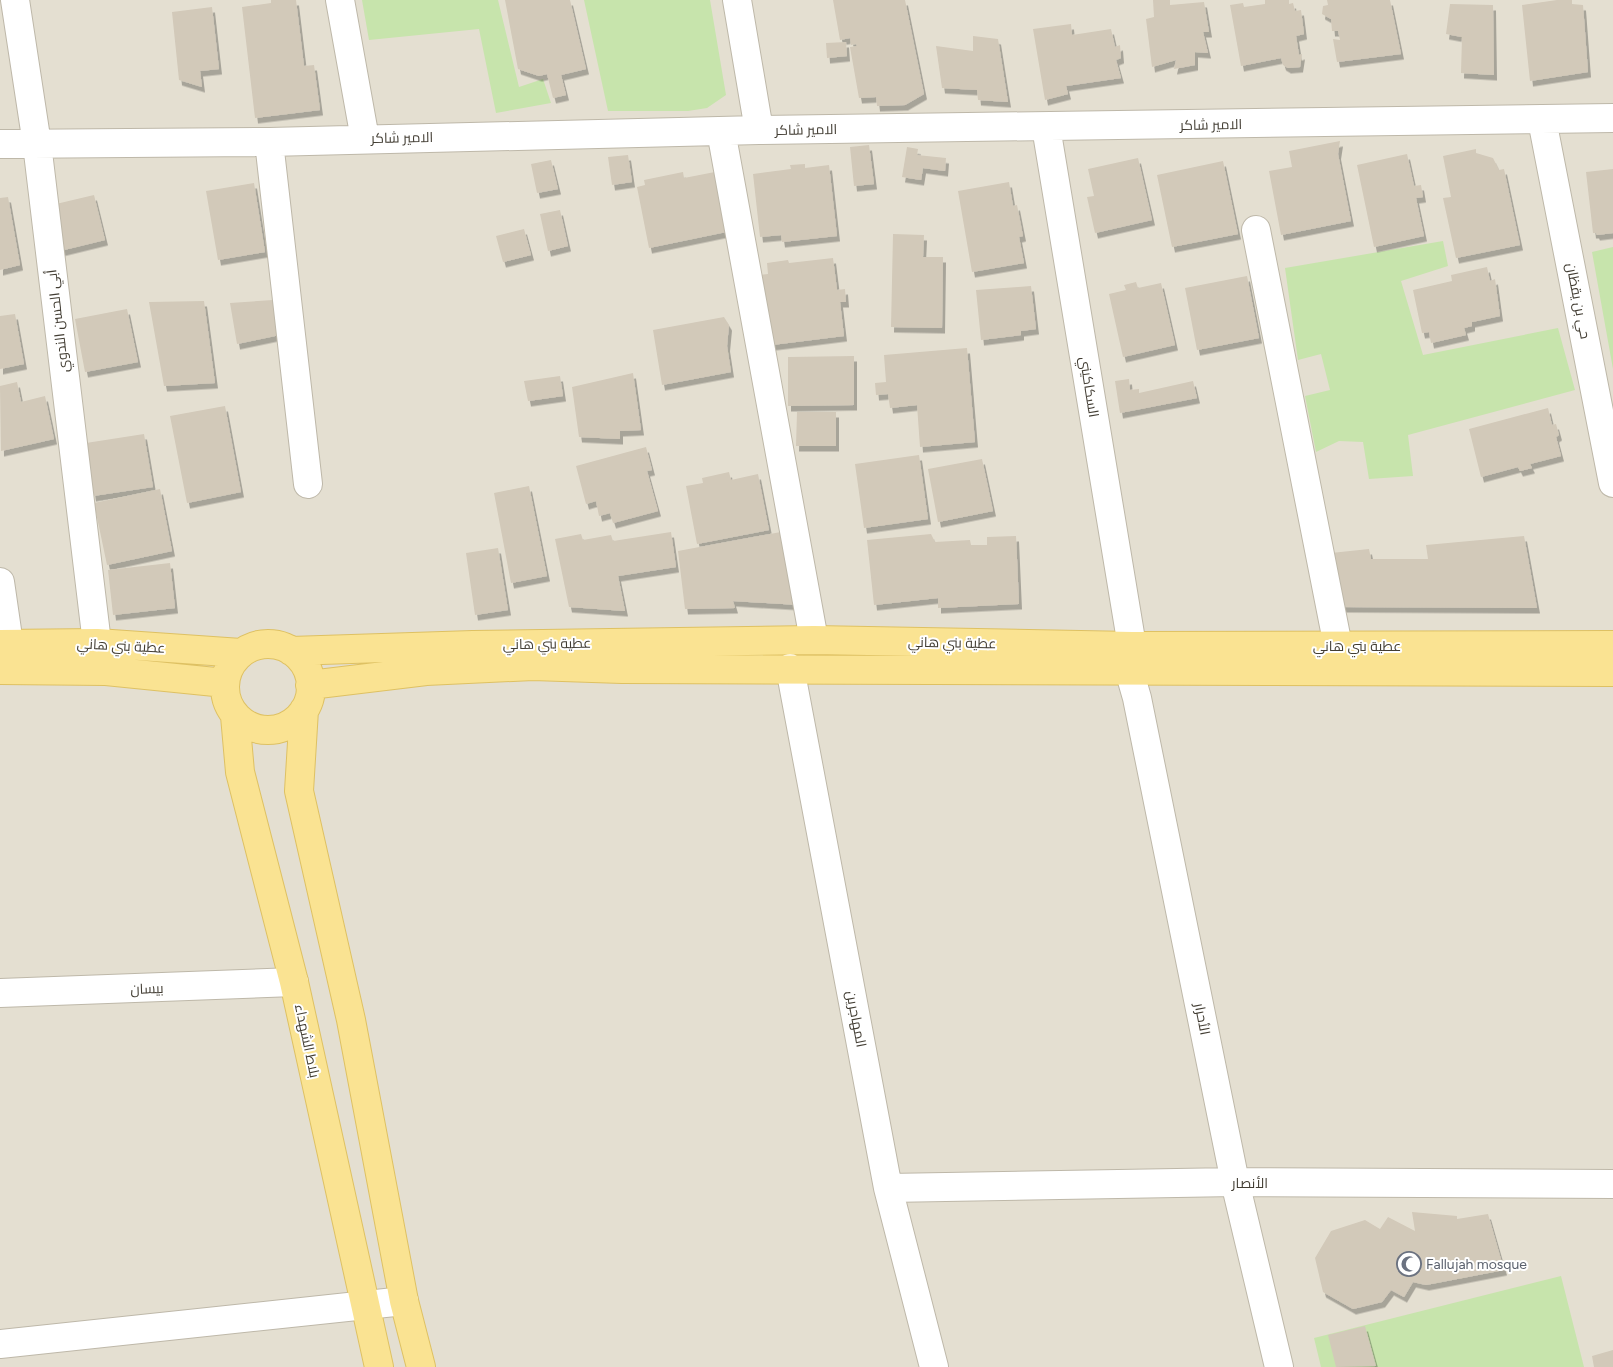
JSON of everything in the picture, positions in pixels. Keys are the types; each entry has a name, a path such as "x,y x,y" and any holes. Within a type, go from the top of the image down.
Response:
{"main road":[{"name":"عطية بني هاني","path":"291,651 474,645 814,640 1130,658 1338,646 1613,645"},
{"name":"عطية بني هاني","path":"5,644 97,643 241,653"},
{"path":"421,1367 404,1301 351,1020 299,791 307,698 309,674 303,662 291,651 281,646 267,644 253,647 241,653 228,672 225,683 226,700 235,716 245,724 258,730 284,727 295,720 307,698 426,671 532,666 622,669 790,668 1130,658 1613,672"},
{"path":"0,670 106,671 225,683"},
{"name":"بلاط الشهداء","path":"235,716 240,772 294,982 379,1367"}],"street":[{"name":"أبي الحسن الندوي","path":"15,0 37,144 97,643"},
{"path":"340,0 365,139"},
{"path":"737,0 759,130"},
{"name":"الامير شاكر","path":"0,144 269,142 759,130 1613,118"},
{"name":"حي بن يقظان","path":"1542,120 1613,483"},
{"name":"السكاكيني","path":"1046,127 1130,658"},
{"path":"721,131 814,640"},
{"path":"269,142 308,484"},
{"path":"1256,230 1338,646"},
{"path":"0,582 5,644"},
{"name":"الأحرار","path":"1130,658 1235,1182 1279,1367"},
{"name":"المهاجرين","path":"790,668 888,1188 934,1367"},
{"name":"بيسان","path":"0,993 294,982"},
{"name":"الأنصار","path":"888,1188 1235,1182 1613,1184"},
{"path":"0,1344 404,1301"}],"shaded area":[{"path":"0,0 1613,0 1613,1367 0,1367"}],"green space":[{"path":"362,0 498,0 519,87 543,79 551,103 496,113 479,29 369,40"},
{"path":"584,0 710,0 726,95 707,108 688,111 608,111"},
{"path":"1443,241 1448,266 1401,281 1423,355 1558,328 1575,390 1408,435 1413,476 1369,479 1363,442 1339,441 1316,452 1305,396 1330,390 1321,354 1298,360 1285,268"},
{"path":"1613,247 1613,369 1592,252"},
{"path":"1561,1276 1584,1367 1321,1367 1314,1338"}],"building":[{"path":"271,0 296,0 304,66 314,65 320,110 255,118 242,7 271,3"},
{"path":"505,0 570,0 586,69 561,75 566,95 553,98 547,74 539,76 518,69"},
{"path":"833,0 905,0 924,94 905,105 877,106 876,97 859,98 850,47 857,46 856,44 851,45 850,38 840,40"},
{"path":"1153,0 1170,0 1170,5 1204,2 1209,32 1203,32 1208,53 1195,52 1195,65 1174,69 1176,60 1152,67 1146,19 1154,17"},
{"path":"1265,0 1289,0 1289,4 1293,3 1295,11 1301,10 1304,34 1296,36 1299,55 1302,54 1300,67 1288,68 1283,65 1281,58 1241,66 1230,5 1243,3 1244,7 1265,4"},
{"path":"1327,0 1390,0 1401,54 1337,62 1333,39 1340,40 1338,31 1332,31 1331,19 1322,14 1323,6 1328,5"},
{"path":"1572,0 1572,4 1583,5 1588,72 1530,81 1522,5"},
{"path":"1450,4 1493,5 1494,75 1461,73 1462,37 1446,34"},
{"path":"212,7 219,69 200,71 202,87 179,80 172,12"},
{"path":"1071,24 1072,35 1111,29 1115,47 1120,45 1121,58 1116,60 1121,78 1066,86 1068,94 1045,100 1033,29"},
{"path":"973,36 998,39 1008,102 978,100 977,90 942,88 936,46 973,51"},
{"path":"846,42 847,56 827,58 826,43"},
{"path":"1340,141 1338,154 1351,221 1281,235 1269,171 1292,167 1289,151"},
{"path":"869,145 874,184 854,186 850,147"},
{"path":"907,147 918,149 917,155 946,158 945,171 923,168 921,180 902,177"},
{"path":"1476,149 1476,153 1493,158 1499,170 1504,169 1520,245 1456,258 1443,198 1451,197 1443,156"},
{"path":"1407,154 1414,186 1421,185 1423,197 1416,198 1424,236 1374,247 1357,165"},
{"path":"628,155 632,182 612,185 608,157"},
{"path":"1138,158 1152,220 1095,233 1087,197 1094,196 1088,169"},
{"path":"551,160 558,189 537,193 531,164"},
{"path":"1223,161 1238,234 1172,247 1157,175"},
{"path":"805,164 805,168 829,165 837,236 782,242 781,235 760,237 753,174 791,169 790,165"},
{"path":"1613,169 1613,233 1597,235 1593,233 1586,172"},
{"path":"720,171 731,231 649,248 637,187 645,185 644,180 683,172 684,178"},
{"path":"1009,182 1013,206 1017,205 1023,236 1019,237 1024,263 972,272 958,191"},
{"path":"254,183 265,252 218,260 206,191"},
{"path":"94,195 105,240 60,251 56,204"},
{"path":"8,197 20,265 0,270 0,198"},
{"path":"560,210 568,246 548,251 540,214"},
{"path":"524,229 531,255 503,262 496,236"},
{"path":"893,234 924,235 923,257 943,257 942,328 891,327"},
{"path":"833,258 837,290 845,289 846,302 840,302 844,336 772,345 759,275 768,274 767,263 788,260 789,263"},
{"path":"1487,267 1490,281 1495,279 1500,316 1472,322 1472,326 1464,328 1466,335 1431,343 1429,332 1422,333 1413,290 1452,281 1451,275"},
{"path":"1247,276 1259,338 1197,350 1185,288"},
{"path":"1136,282 1138,288 1161,283 1175,345 1123,357 1109,294 1126,290 1124,285"},
{"path":"1031,286 1036,329 1021,331 1021,335 981,340 976,290"},
{"path":"273,300 280,335 237,344 230,303"},
{"path":"204,301 215,383 164,386 149,302"},
{"path":"127,309 138,362 85,372 75,319"},
{"path":"15,314 24,364 0,369 0,316"},
{"path":"724,317 729,325 727,346 731,372 662,385 653,330"},
{"path":"967,348 975,442 920,447 917,405 890,408 888,394 876,395 875,383 886,382 884,355"},
{"path":"854,356 854,405 788,406 788,357"},
{"path":"633,373 641,430 620,431 620,439 579,437 572,387"},
{"path":"560,376 563,396 528,401 524,381"},
{"path":"1129,379 1130,390 1139,389 1139,393 1193,381 1197,398 1120,413 1115,381"},
{"path":"17,382 21,402 45,396 54,439 1,451 0,386"},
{"path":"225,406 241,492 187,503 170,416"},
{"path":"1548,408 1552,425 1556,424 1559,435 1556,437 1561,456 1530,464 1532,468 1520,471 1518,467 1481,477 1469,429"},
{"path":"797,412 836,412 836,446 796,446"},
{"path":"144,434 153,487 93,496 86,443"},
{"path":"646,447 652,470 647,471 658,511 613,523 610,513 599,516 596,501 586,504 576,466"},
{"path":"919,455 928,519 864,528 855,464"},
{"path":"982,459 993,511 938,522 928,469"},
{"path":"729,472 731,480 758,474 769,530 697,544 686,486 703,483 702,478"},
{"path":"529,486 547,576 511,583 494,493"},
{"path":"160,489 172,551 107,565 94,503"},
{"path":"786,531 799,605 733,601 735,608 685,609 678,551"},
{"path":"671,532 676,567 618,576 625,611 569,607 555,539 581,534 583,540 611,535 613,541"},
{"path":"931,534 935,542 970,540 971,545 987,545 987,537 1016,536 1019,604 938,608 938,598 874,605 867,540"},
{"path":"1524,536 1537,608 1341,607 1331,553 1369,549 1371,559 1428,559 1426,545"},
{"path":"498,548 508,610 475,615 466,553"},
{"path":"170,563 175,608 113,615 108,570"},
{"name":"Fallujah mosque","path":"1412,1212 1457,1216 1457,1219 1488,1214 1504,1270 1426,1285 1413,1282 1404,1297 1391,1290 1382,1302 1353,1309 1323,1292 1315,1258 1331,1231 1365,1220 1380,1229 1388,1217 1415,1231"},
{"path":"1365,1326 1376,1366 1336,1367 1328,1335"},
{"path":"1613,1350 1613,1367 1594,1367 1592,1356"}],"place":[{"name":"Fallujah mosque","path":"1409,1264"}]}
